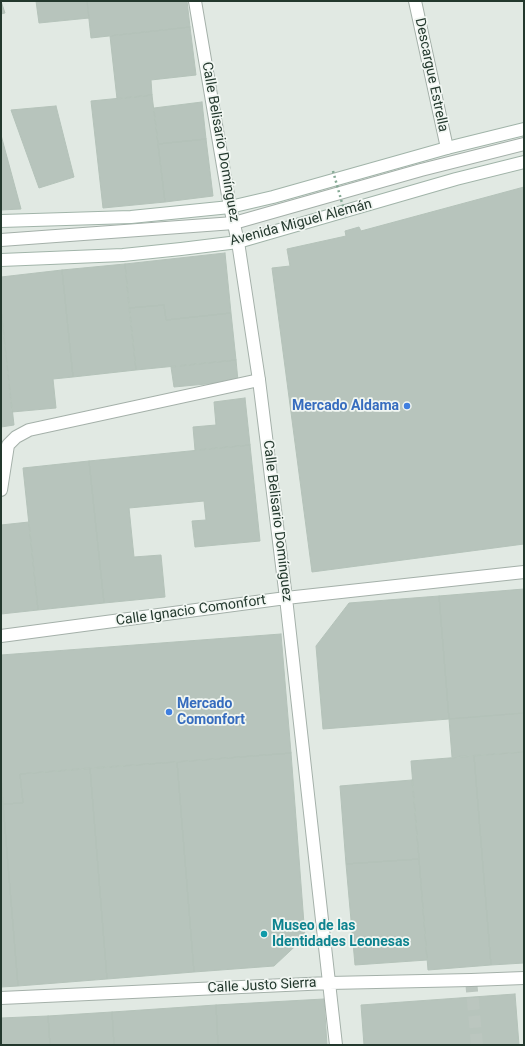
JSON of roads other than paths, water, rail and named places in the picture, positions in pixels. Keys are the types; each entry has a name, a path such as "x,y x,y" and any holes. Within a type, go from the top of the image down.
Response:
{"street":[{"name":"Calle Belisario Domínguez","path":"195,1 230,207 238,242 259,380 286,598 336,1045"},
{"name":"Descargue Estrella","path":"415,1 447,148"},
{"path":"1,221 131,217 230,207 273,198 447,148 524,129"},
{"path":"1,240 234,223 421,170 524,144"},
{"name":"Avenida Miguel Alemán","path":"1,260 122,255 238,242 456,179 524,162"},
{"path":"1,490 8,445 16,437 29,430 259,380"},
{"name":"Calle Ignacio Comonfort","path":"1,636 286,598 524,572"},
{"name":"Calle Justo Sierra","path":"1,998 329,983 524,978"}],"tunnel":[{"path":"471,980 477,1045"}],"place":[{"name":"Mercado Aldama","path":"407,406"},
{"name":"Mercado Comonfort","path":"169,712"},
{"name":"Museo de las Identidades Leonesas","path":"264,934"}]}
